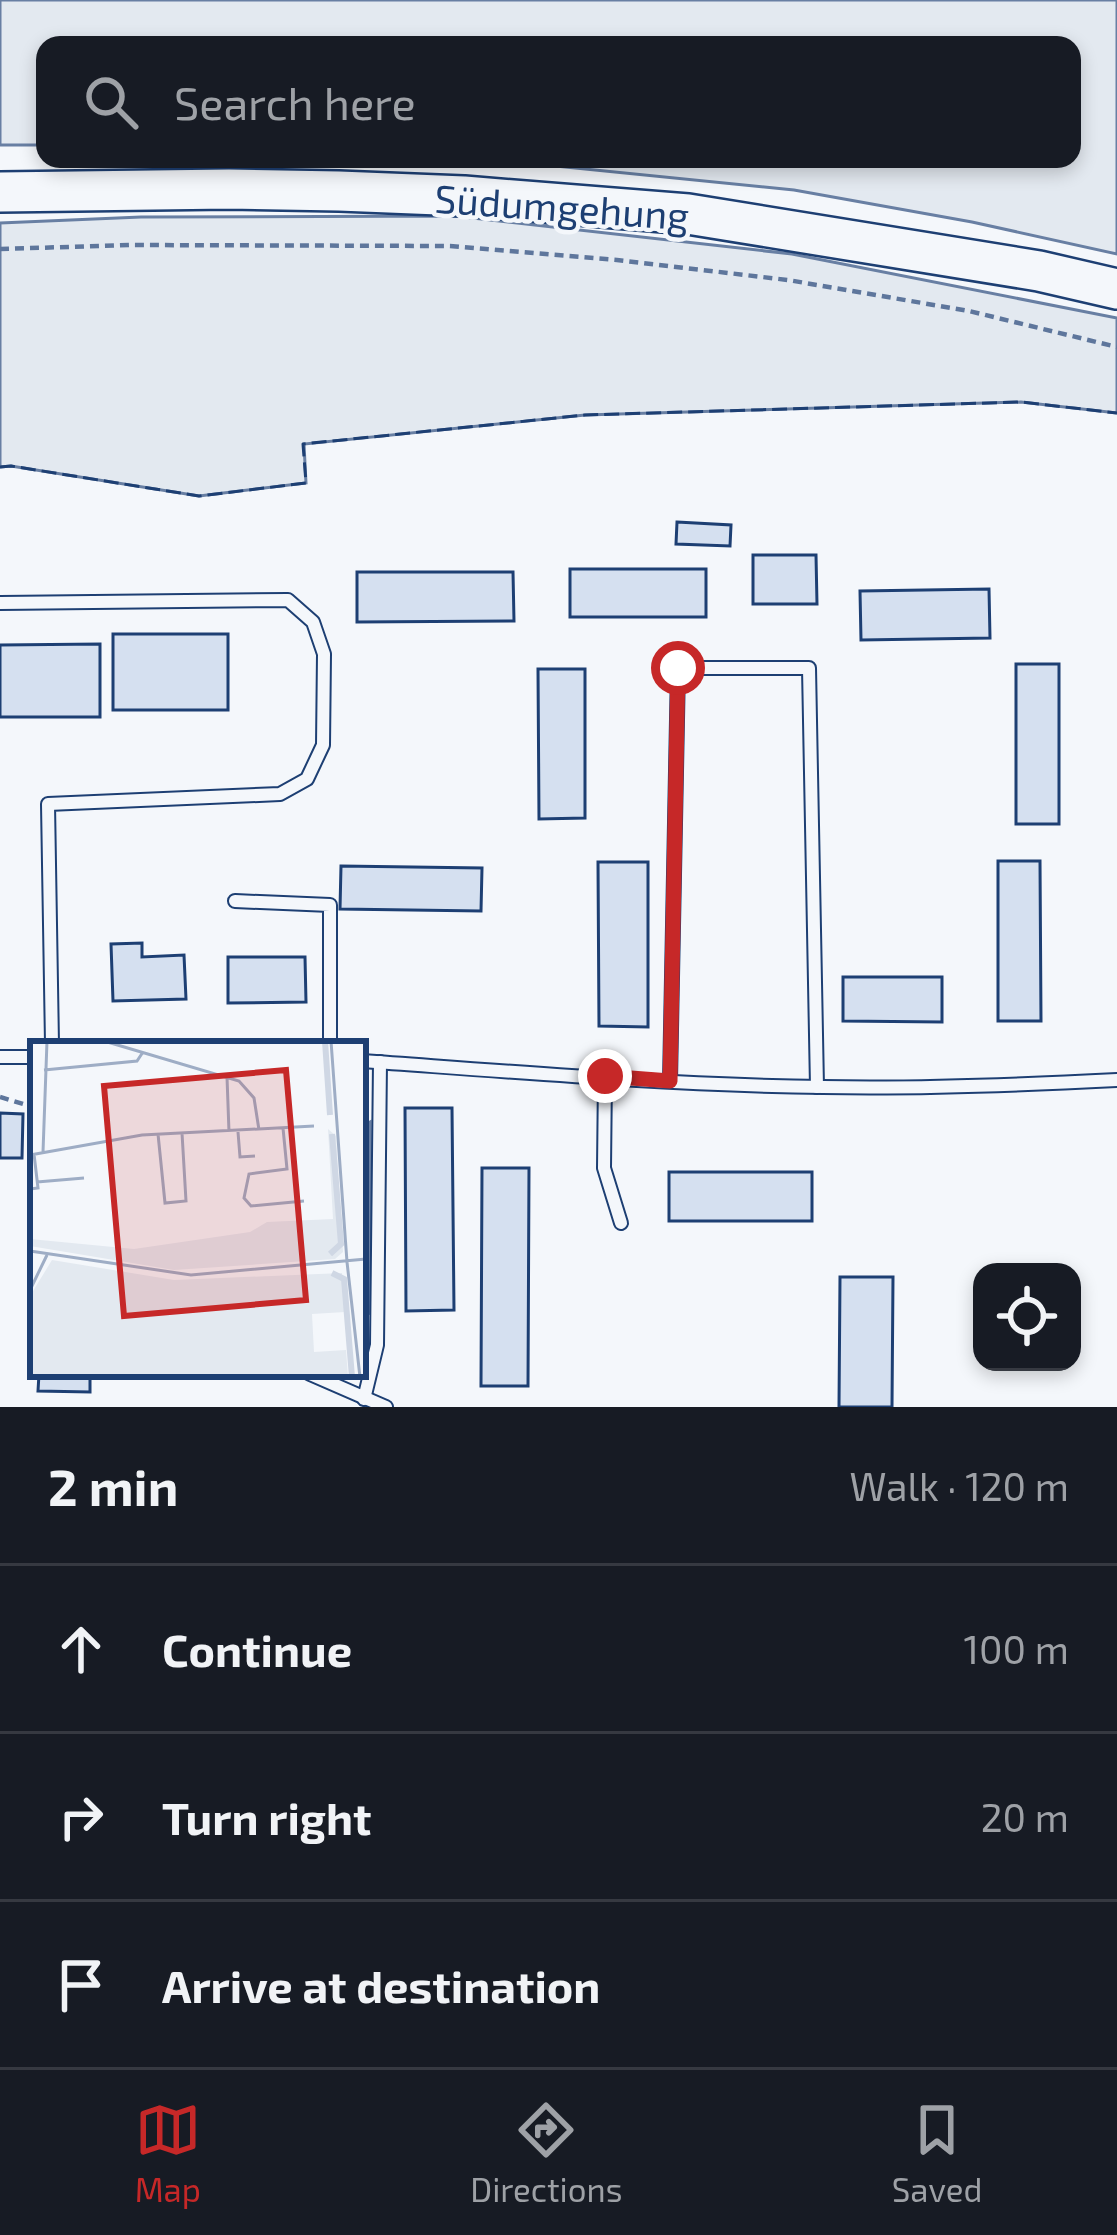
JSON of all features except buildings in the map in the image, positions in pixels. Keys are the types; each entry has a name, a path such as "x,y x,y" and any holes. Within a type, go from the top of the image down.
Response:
{"main road":[{"name":"Südumgehung","path":"0,193 339,191 688,214 1019,267 1117,289"}],"lane":[{"path":"0,603 287,600 313,622 324,653 322,745 308,778 280,794 48,804 52,1041"},
{"path":"670,1081 678,668 809,668 817,1087"},
{"path":"235,901 330,905 329,1041"},
{"path":"366,1061 817,1087 991,1087 1117,1080"},
{"path":"364,1399 377,1345 380,1062"},
{"path":"605,1076 604,1168 621,1223"},
{"path":"316,1377 386,1407"}],"path":[{"path":"0,249 450,247 616,260 788,280 969,310 1117,347"},
{"path":"0,1097 30,1106"}],"shaded area":[{"path":"0,0 1117,0 1117,254 794,190 575,168 1081,168 1081,36 36,36 36,145 0,145"},
{"path":"455,216 792,254 1117,318 1117,413 1021,402 585,415 304,444 306,483 199,496 0,467 0,223 141,217"},
{"path":"370,1122 370,1313 366,1315 366,1124"}],"fence":[{"path":"0,467 199,496 306,483 303,444 585,415 1021,402 1117,413"}],"route":[{"path":"605,1076 670,1081 678,668"}]}
